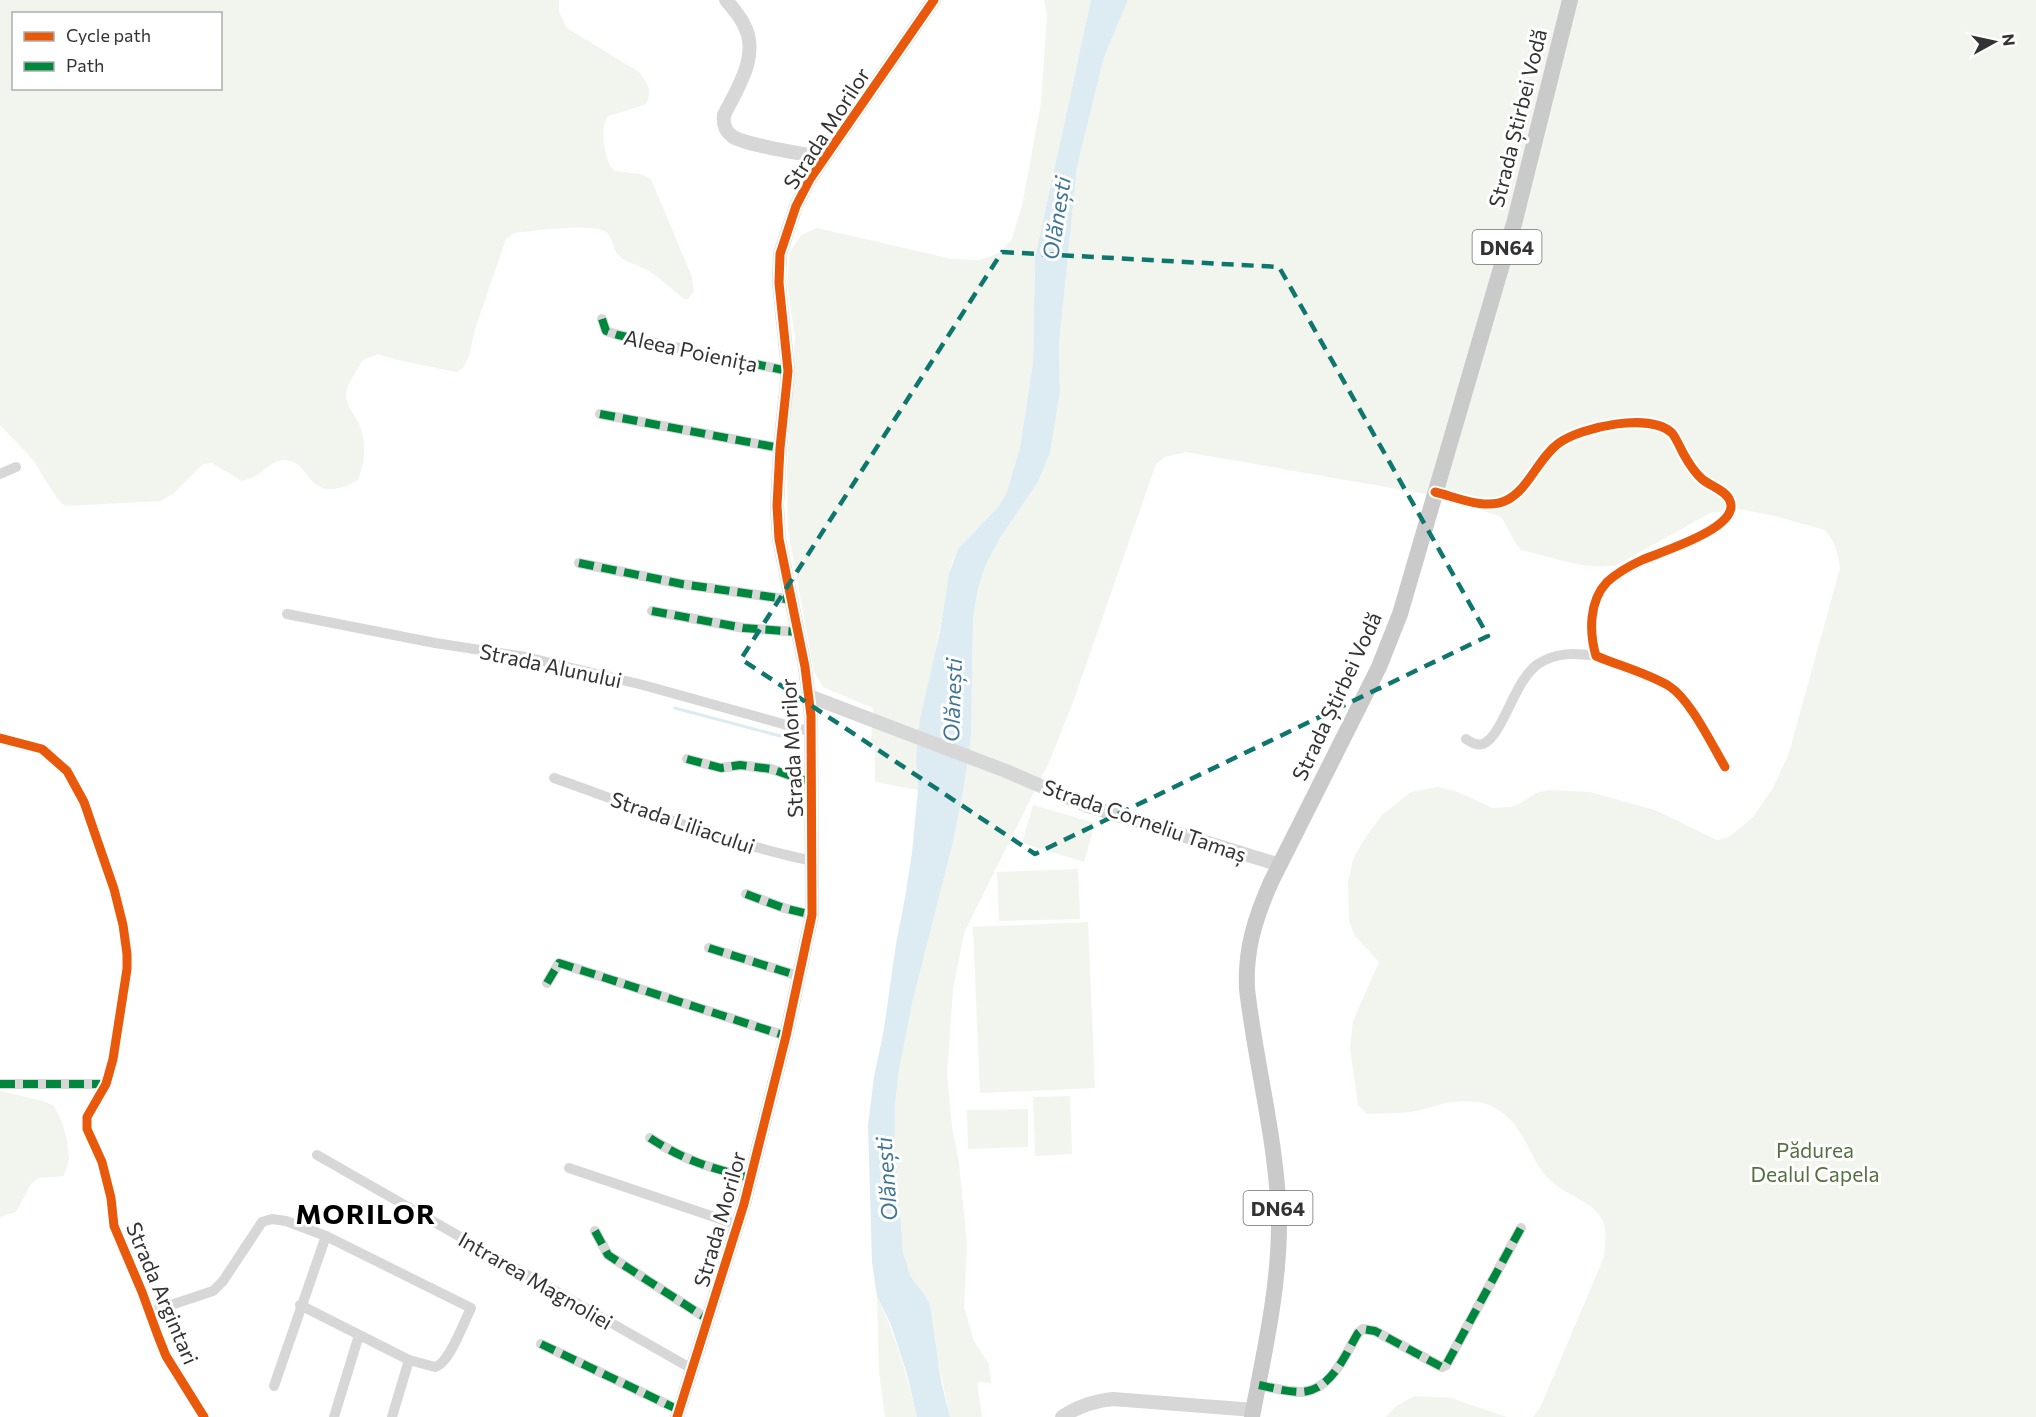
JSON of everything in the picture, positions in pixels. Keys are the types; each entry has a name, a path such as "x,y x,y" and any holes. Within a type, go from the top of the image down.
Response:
{"main road":[{"name":"Strada Știrbei Vodă","path":"1253,1413 1271,1320 1279,1223 1275,1169 1249,1006 1246,974 1250,938 1280,866 1383,657 1406,597 1515,220 1570,0"}],"street":[{"path":"726,0 742,21 748,34 750,50 744,77 724,115 723,122 726,129 732,137 747,142 824,158"},
{"name":"Strada Morilor","path":"678,1413 709,1320 751,1178 786,1036 812,915 812,732 809,696 779,539 777,506 788,371 779,284 780,254 796,206 824,158 934,0"},
{"name":"Aleea Poienița","path":"602,319 606,331 618,336 788,371"},
{"path":"600,414 780,448"},
{"path":"1436,492 1480,503 1500,503 1508,500 1518,491 1549,453 1568,438 1586,431 1630,423 1650,424 1672,433 1687,462 1701,478 1726,495 1730,501 1729,516 1706,533 1641,560 1606,583 1593,609 1592,643 1596,656"},
{"path":"0,474 16,467"},
{"path":"579,563 682,584 792,600"},
{"path":"652,611 744,628 798,632"},
{"name":"Strada Alunului","path":"287,614 435,643 526,657 643,685 812,732"},
{"path":"1466,739 1472,743 1482,744 1492,737 1524,676 1536,665 1561,654 1573,653 1596,656 1660,681 1676,691 1686,702 1725,767"},
{"name":"Strada Corneliu Tamaș","path":"809,696 891,725 1088,806 1280,866"},
{"name":"Strada Argintari","path":"0,738 42,749 67,771 84,802 114,889 124,935 127,969 113,1059 106,1084 87,1117 87,1129 102,1162 111,1198 114,1226 166,1356 204,1417"},
{"path":"687,759 721,768 740,765 771,769 812,783"},
{"name":"Strada Liliacului","path":"554,778 770,851 813,861"},
{"path":"746,894 784,908 812,915"},
{"path":"709,948 799,976"},
{"path":"548,983 559,963 786,1036"},
{"path":"0,1084 106,1084"},
{"path":"650,1138 690,1161 751,1178"},
{"name":"Intrarea Magnoliei","path":"317,1155 692,1369"},
{"path":"569,1168 738,1225"},
{"path":"150,1312 213,1292 223,1281 262,1222 272,1219 286,1221 326,1236 471,1308 446,1360 440,1366 428,1367 409,1360 300,1305"},
{"path":"1259,1385 1288,1390 1314,1390 1338,1368 1358,1333 1364,1329 1375,1331 1442,1367 1446,1365 1521,1228"},
{"path":"595,1231 608,1255 709,1320"},
{"path":"274,1386 300,1305 326,1236"},
{"path":"334,1417 359,1335"},
{"path":"541,1344 678,1413"},
{"path":"392,1417 409,1360"},
{"path":"1062,1417 1080,1406 1113,1399 1253,1413"}],"highlighted area":[{"path":"1002,252 1279,267 1488,636 1035,854 741,659"}],"green space":[{"path":"0,0 559,0 559,12 567,28 639,72 647,84 649,96 645,105 608,116 603,136 605,152 614,171 641,174 651,179 692,277 694,291 688,299 684,299 652,273 621,258 616,253 609,235 602,230 571,228 514,233 506,239 475,329 469,356 463,368 456,372 378,354 363,360 346,394 346,399 359,424 364,445 364,459 358,480 341,488 319,487 294,462 285,460 276,462 256,476 242,481 212,463 203,464 173,494 160,501 66,506 53,492 33,460 0,425"},
{"path":"1044,0 1091,0 1035,258 1033,363 1020,447 1007,492 998,507 958,549 952,562 916,760 918,790 875,782 875,746 871,742 873,708 823,687 814,672 788,530 787,468 795,337 787,283 790,252 801,235 817,228 952,259 980,260 1001,252 1012,238 1022,206 1041,103 1047,15"},
{"name":"Pădurea Dealul Capela","path":"1128,0 2036,0 2036,1417 1533,1417 1540,1408 1604,1257 1603,1221 1590,1206 1564,1191 1543,1173 1512,1121 1489,1105 1469,1101 1455,1102 1419,1111 1367,1114 1358,1105 1350,1048 1353,1021 1379,962 1355,936 1349,921 1348,882 1353,859 1383,814 1411,792 1438,787 1455,791 1493,808 1510,807 1536,793 1549,790 1590,792 1655,810 1717,840 1729,837 1753,817 1773,788 1789,753 1840,568 1836,548 1825,530 1739,509 1710,513 1617,565 1581,565 1521,550 1500,516 1426,494 1186,452 1165,457 1156,464 1073,702 1050,760 964,933 953,990 947,1074 967,1245 964,1307 974,1341 989,1364 991,1383 977,1382 982,1417 950,1417 924,1294 910,1276 903,1252 895,1143 895,1105 899,1070 913,998 953,842 963,792 971,736 973,619 978,588 986,564 1000,538 1038,482 1050,453 1060,392 1059,344 1077,167 1104,57"},
{"path":"1033,805 1095,823 1084,862 1022,843"},
{"path":"1078,869 1080,919 999,921 997,872"},
{"path":"1088,922 1095,1088 980,1093 973,927"},
{"path":"0,1091 43,1101 54,1106 62,1122 69,1159 64,1176 38,1178 31,1184 16,1212 0,1217"},
{"path":"1070,1096 1072,1154 1035,1156 1033,1097"},
{"path":"1028,1109 1028,1147 968,1149 967,1110"},
{"path":"877,1296 900,1355 917,1417 885,1417 879,1372"},
{"path":"1414,1396 1451,1398 1507,1417 1386,1417 1395,1407"}],"water":[{"name":"Olănești","path":"1091,0 1128,0 1104,57 1077,167 1059,344 1060,392 1050,453 1038,482 1000,538 986,564 978,588 973,619 971,736 963,792 953,842 913,999 899,1070 895,1105 895,1143 903,1252 910,1276 930,1305 941,1381 950,1417 917,1417 907,1374 891,1325 877,1296 872,1262 868,1125 912,853 918,790 916,760 920,719 940,632 949,574 958,549 998,507 1007,492 1020,447 1033,363 1035,258"}],"waterway":[{"path":"675,708 799,741"}],"marked path":[{"path":"602,319 606,331 618,335 788,371"},
{"path":"600,414 780,448"},
{"path":"579,563 682,584 792,600"},
{"path":"652,611 744,628 798,632"},
{"path":"687,759 721,768 740,765 771,769 812,783"},
{"path":"746,894 784,908 812,915"},
{"path":"709,948 799,976"},
{"path":"547,983 559,963 786,1036"},
{"path":"0,1084 106,1084"},
{"path":"650,1138 675,1153 699,1163 751,1178"},
{"path":"1259,1385 1285,1391 1312,1390 1329,1379 1358,1333 1363,1329 1375,1331 1442,1367 1446,1365 1521,1228"},
{"path":"595,1231 608,1255 709,1320"},
{"path":"541,1344 679,1410"}],"cycle path":[{"path":"677,1417 744,1204 786,1036 812,915 811,716 805,667 779,539 777,506 788,371 779,283 780,254 796,206 810,179 934,0"},
{"path":"1435,492 1481,504 1499,503 1515,495 1552,449 1569,437 1599,427 1632,423 1648,423 1672,433 1696,473 1728,497 1730,511 1723,520 1697,538 1637,562 1607,582 1594,607 1592,637 1596,656 1652,677 1677,692 1700,723 1725,767"},
{"path":"0,738 42,749 67,771 84,802 114,889 123,925 127,969 113,1059 106,1084 87,1117 87,1129 102,1162 111,1198 114,1226 166,1356 204,1417"}],"district":[{"name":"MORILOR","path":"366,1213"}]}
